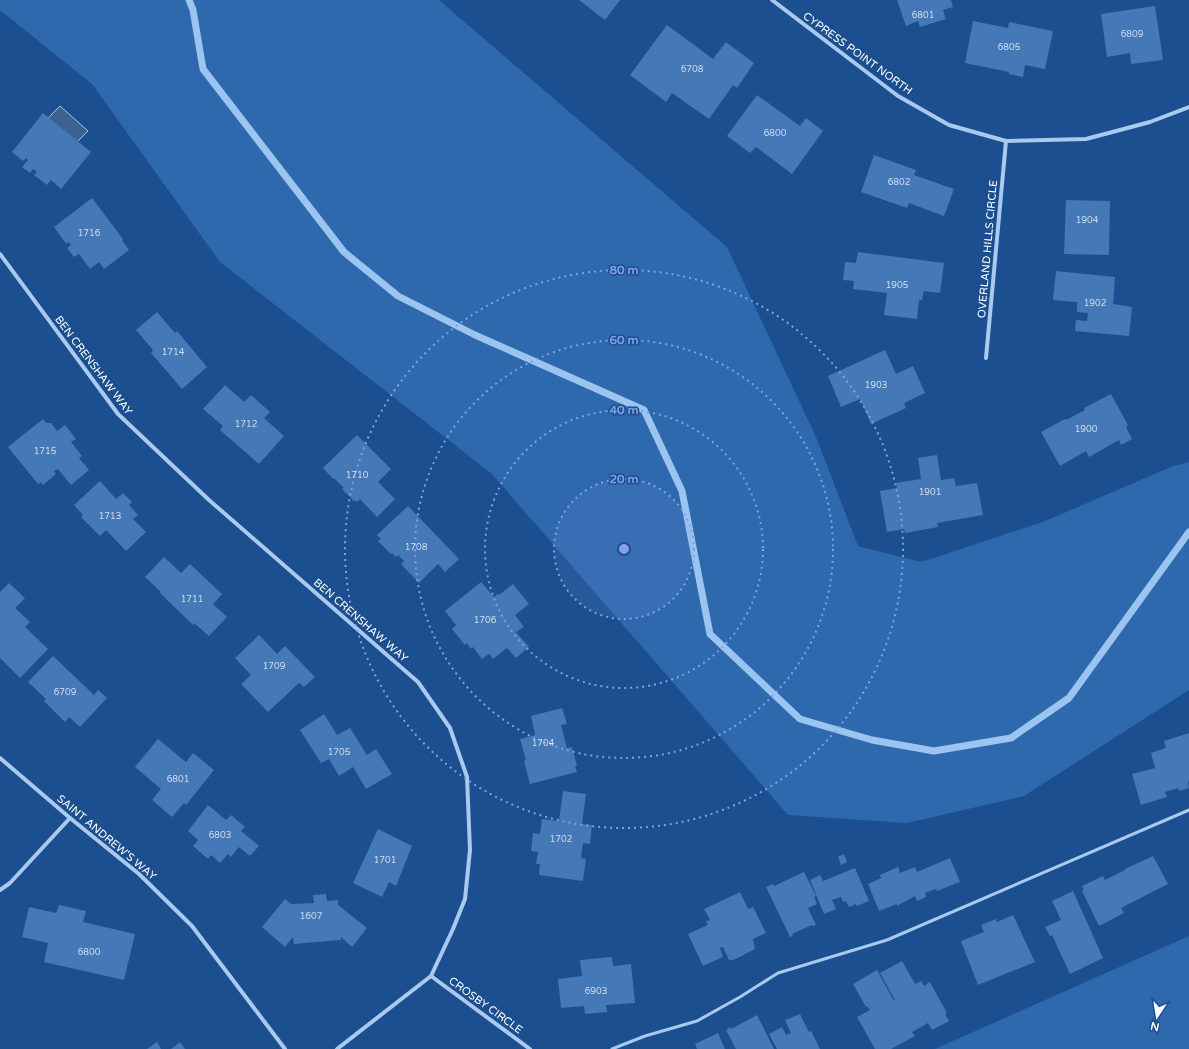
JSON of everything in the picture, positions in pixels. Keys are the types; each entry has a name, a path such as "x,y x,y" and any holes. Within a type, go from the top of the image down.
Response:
{"street":[{"name":"CYPRESS POINT NORTH","path":"772,0 898,96 949,124 1006,141 1086,139 1150,122 1189,107"},
{"name":"OVERLAND HILLS CIRCLE","path":"986,358 1006,141"},
{"name":"BEN CRENSHAW WAY","path":"0,254 118,414 209,500 418,682 450,728 467,777 470,850 465,899 431,976 337,1049"},
{"name":"SAINT ANDREW'S WAY","path":"0,758 70,818 139,874 192,926 285,1049"},
{"path":"0,890 10,883 70,818"},
{"name":"CROSBY CIRCLE","path":"431,976 530,1049"}],"lane":[{"path":"612,1049 645,1036 697,1021 740,997 778,973 887,940 1189,810"}],"shaded area":[{"path":"0,0 439,0 727,247 816,437 858,546 921,562 1043,522 1173,466 1189,462 1189,690 1024,796 907,823 788,815 492,474 220,262 92,84 0,10"},
{"path":"60,106 88,131 76,143 48,118"},
{"path":"1189,936 1189,1049 935,1049"}],"building":[{"path":"579,0 620,0 605,20"},
{"path":"897,0 951,0 953,7 943,10 946,19 920,27 918,21 906,26"},
{"path":"1155,6 1163,60 1131,64 1130,53 1107,57 1101,14"},
{"path":"973,21 1008,28 1009,22 1053,31 1045,69 1025,65 1023,77 1009,74 1009,72 965,63"},
{"path":"667,25 713,59 726,42 754,63 737,88 733,85 709,119 672,93 666,102 630,75"},
{"path":"757,95 800,126 806,118 823,131 792,174 756,147 750,153 727,136"},
{"path":"43,113 91,152 61,189 51,180 47,185 34,175 37,172 33,169 30,173 22,167 28,160 26,158 23,161 12,152"},
{"path":"874,155 916,170 914,175 954,189 944,216 909,203 907,208 861,192"},
{"path":"92,198 123,239 122,240 129,250 104,269 99,262 90,269 79,254 74,257 67,248 71,245 68,242 66,244 54,227"},
{"path":"1066,200 1110,201 1109,255 1064,254"},
{"path":"858,252 944,263 940,293 924,291 922,300 919,300 917,319 884,315 887,293 853,289 854,281 843,280 845,262 856,263"},
{"path":"1056,271 1115,277 1113,304 1132,307 1129,336 1075,331 1076,320 1087,321 1088,313 1077,312 1077,302 1053,300"},
{"path":"157,312 175,333 177,331 207,367 182,389 151,353 153,350 136,330"},
{"path":"885,350 896,374 913,366 925,393 904,403 906,408 871,424 860,399 841,407 828,376"},
{"path":"225,385 244,402 251,395 270,412 264,418 284,436 259,464 220,430 223,426 203,409"},
{"path":"1111,394 1128,425 1126,427 1132,439 1121,445 1119,440 1089,457 1086,451 1060,466 1041,432 1085,410 1084,408"},
{"path":"43,419 46,423 51,423 57,431 65,425 76,439 71,442 82,456 79,458 89,470 71,485 58,469 54,471 56,474 43,485 41,482 38,484 8,447"},
{"path":"357,435 391,469 378,482 395,499 377,517 360,499 357,502 355,500 354,501 342,489 344,488 323,468"},
{"path":"937,455 941,480 954,478 956,486 977,483 983,515 937,523 938,527 905,533 904,529 887,532 880,491 897,488 896,483 921,479 918,458"},
{"path":"100,481 116,499 123,493 132,502 129,505 138,515 133,519 146,532 126,551 106,530 100,536 81,517 83,515 74,505"},
{"path":"408,506 459,559 445,572 438,564 419,583 401,564 404,561 398,555 396,557 392,553 391,554 378,541 381,539 377,535"},
{"path":"164,557 181,573 190,564 222,594 213,604 227,617 209,636 194,623 193,625 145,577"},
{"path":"481,582 494,597 513,584 529,604 515,615 524,627 516,632 529,647 516,658 507,648 493,659 489,654 482,659 473,647 471,649 467,643 465,645 452,629 456,625 445,611"},
{"path":"9,583 25,598 15,608 30,622 25,627 48,649 20,678 0,658 0,592"},
{"path":"259,635 277,654 285,646 315,677 304,687 299,683 268,712 241,684 251,675 235,658"},
{"path":"53,656 94,695 98,690 107,698 80,727 69,717 65,722 44,701 46,699 28,682"},
{"path":"562,708 567,724 561,725 567,748 572,747 577,772 530,784 524,761 526,760 520,739 535,735 531,716"},
{"path":"324,714 337,735 350,728 367,755 376,749 392,774 366,789 353,767 339,776 329,759 321,763 300,730"},
{"path":"1189,733 1189,788 1179,791 1178,788 1165,792 1167,797 1141,805 1132,774 1155,768 1151,753 1166,748 1164,741"},
{"path":"158,739 186,762 193,753 214,770 186,805 184,803 172,817 152,800 161,789 135,767"},
{"path":"563,791 586,794 582,824 592,825 590,844 583,843 581,858 586,859 583,881 539,875 540,864 536,864 538,852 531,851 533,833 540,834 542,819 559,821"},
{"path":"208,805 226,820 231,815 245,827 241,831 259,846 250,856 239,847 231,857 228,854 220,863 211,855 208,859 193,846 198,840 188,831"},
{"path":"378,829 412,846 396,886 389,882 382,897 353,883"},
{"path":"844,854 847,862 841,865 838,857"},
{"path":"1153,856 1168,884 1121,908 1124,913 1099,926 1082,891 1084,890 1082,886 1103,876 1105,880"},
{"path":"950,858 960,882 937,891 936,889 925,893 926,897 917,901 915,896 897,906 897,904 879,911 868,884 881,878 880,875 898,867 900,873 915,867 917,872"},
{"path":"855,868 869,901 857,906 856,904 849,907 846,901 843,902 841,897 832,900 836,909 824,914 810,880 820,875 823,881"},
{"path":"804,872 816,896 814,897 817,904 808,908 816,925 812,925 792,934 793,936 790,937 766,887 773,884 774,886"},
{"path":"1073,891 1103,958 1070,974 1052,935 1050,936 1045,927 1061,920 1052,901"},
{"path":"740,892 748,909 753,907 766,933 753,939 755,949 745,953 744,955 733,960 729,960 723,947 720,948 723,957 703,966 688,934 708,925 706,921 710,920 704,909"},
{"path":"326,894 327,901 338,900 338,905 367,928 352,947 341,937 341,940 294,944 293,937 285,947 262,927 285,899 291,904 314,903 313,895"},
{"path":"59,905 86,911 83,922 135,934 124,980 44,962 48,943 22,937 29,907 56,913"},
{"path":"1013,915 1035,962 978,985 961,941 984,932 981,925 996,919 997,922"},
{"path":"612,957 613,966 631,964 635,1003 606,1005 607,1012 585,1014 584,1006 561,1008 558,979 582,976 580,960"},
{"path":"902,961 915,984 921,981 924,986 930,982 947,1013 945,1014 949,1021 932,1030 928,1023 912,1032 915,1036 891,1049 875,1049 857,1017 870,1010 867,1006 866,1007 853,984 877,970 894,1001 895,1000 880,973"},
{"path":"800,1014 820,1049 777,1049 769,1034 782,1027 786,1035 791,1033 785,1020"},
{"path":"757,1015 774,1049 736,1049 726,1030 730,1027 731,1029"},
{"path":"718,1033 725,1049 697,1049 695,1044"},
{"path":"157,1042 161,1049 147,1049"},
{"path":"180,1042 185,1049 171,1049"}],"waterway":[{"path":"189,0 193,10 203,69 344,252 398,296 475,335 644,410 682,491 710,634 800,719 872,740 934,751 1011,738 1069,698 1189,532"}]}
